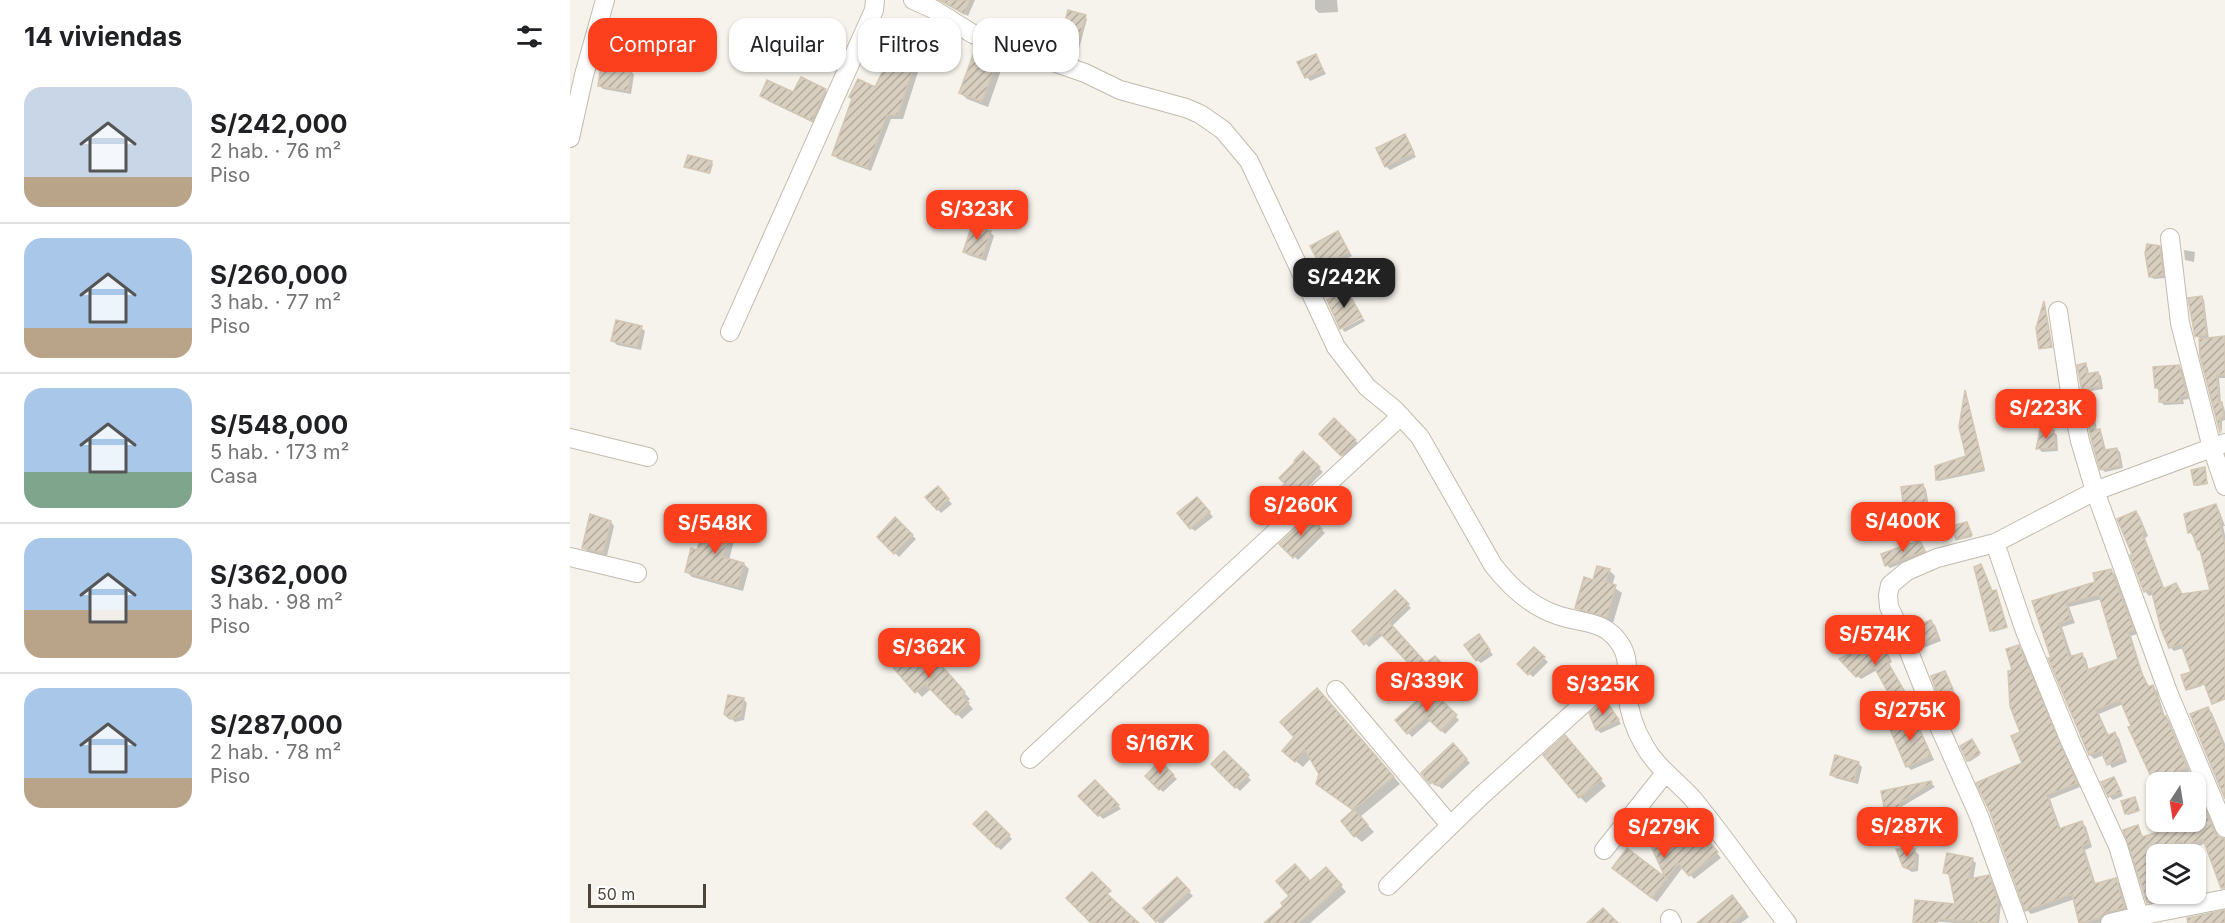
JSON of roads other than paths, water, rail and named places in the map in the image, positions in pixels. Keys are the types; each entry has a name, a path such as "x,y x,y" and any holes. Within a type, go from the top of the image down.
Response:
{"street":[{"path":"570,138 584,75 605,0"},
{"path":"730,332 874,10 875,0"},
{"path":"913,0 933,9 973,34 1085,72 1120,90 1186,108 1200,114 1223,130 1248,160 1336,347 1367,387 1401,416 1429,449 1493,565 1503,578 1522,596 1544,610 1569,619 1593,623 1610,632 1617,639 1625,654 1627,696 1636,729 1654,761 1709,819 1787,923"},
{"path":"2170,238 2180,323 2219,445 2225,486"},
{"path":"2058,311 2072,402 2095,491 2168,692 2225,828"},
{"path":"1029,759 1401,416"},
{"path":"570,438 648,457"},
{"path":"2018,923 1979,816 1934,715 1888,601 1890,585 1907,571 1937,558 1995,543 2095,491 2219,445"},
{"path":"1995,543 2025,631 2070,741 2118,846 2139,916"},
{"path":"570,556 637,573"},
{"path":"1388,886 1450,825 1592,696 1626,679"},
{"path":"1336,690 1450,825"},
{"path":"1604,850 1666,772"},
{"path":"2110,923 2225,899"}]}
